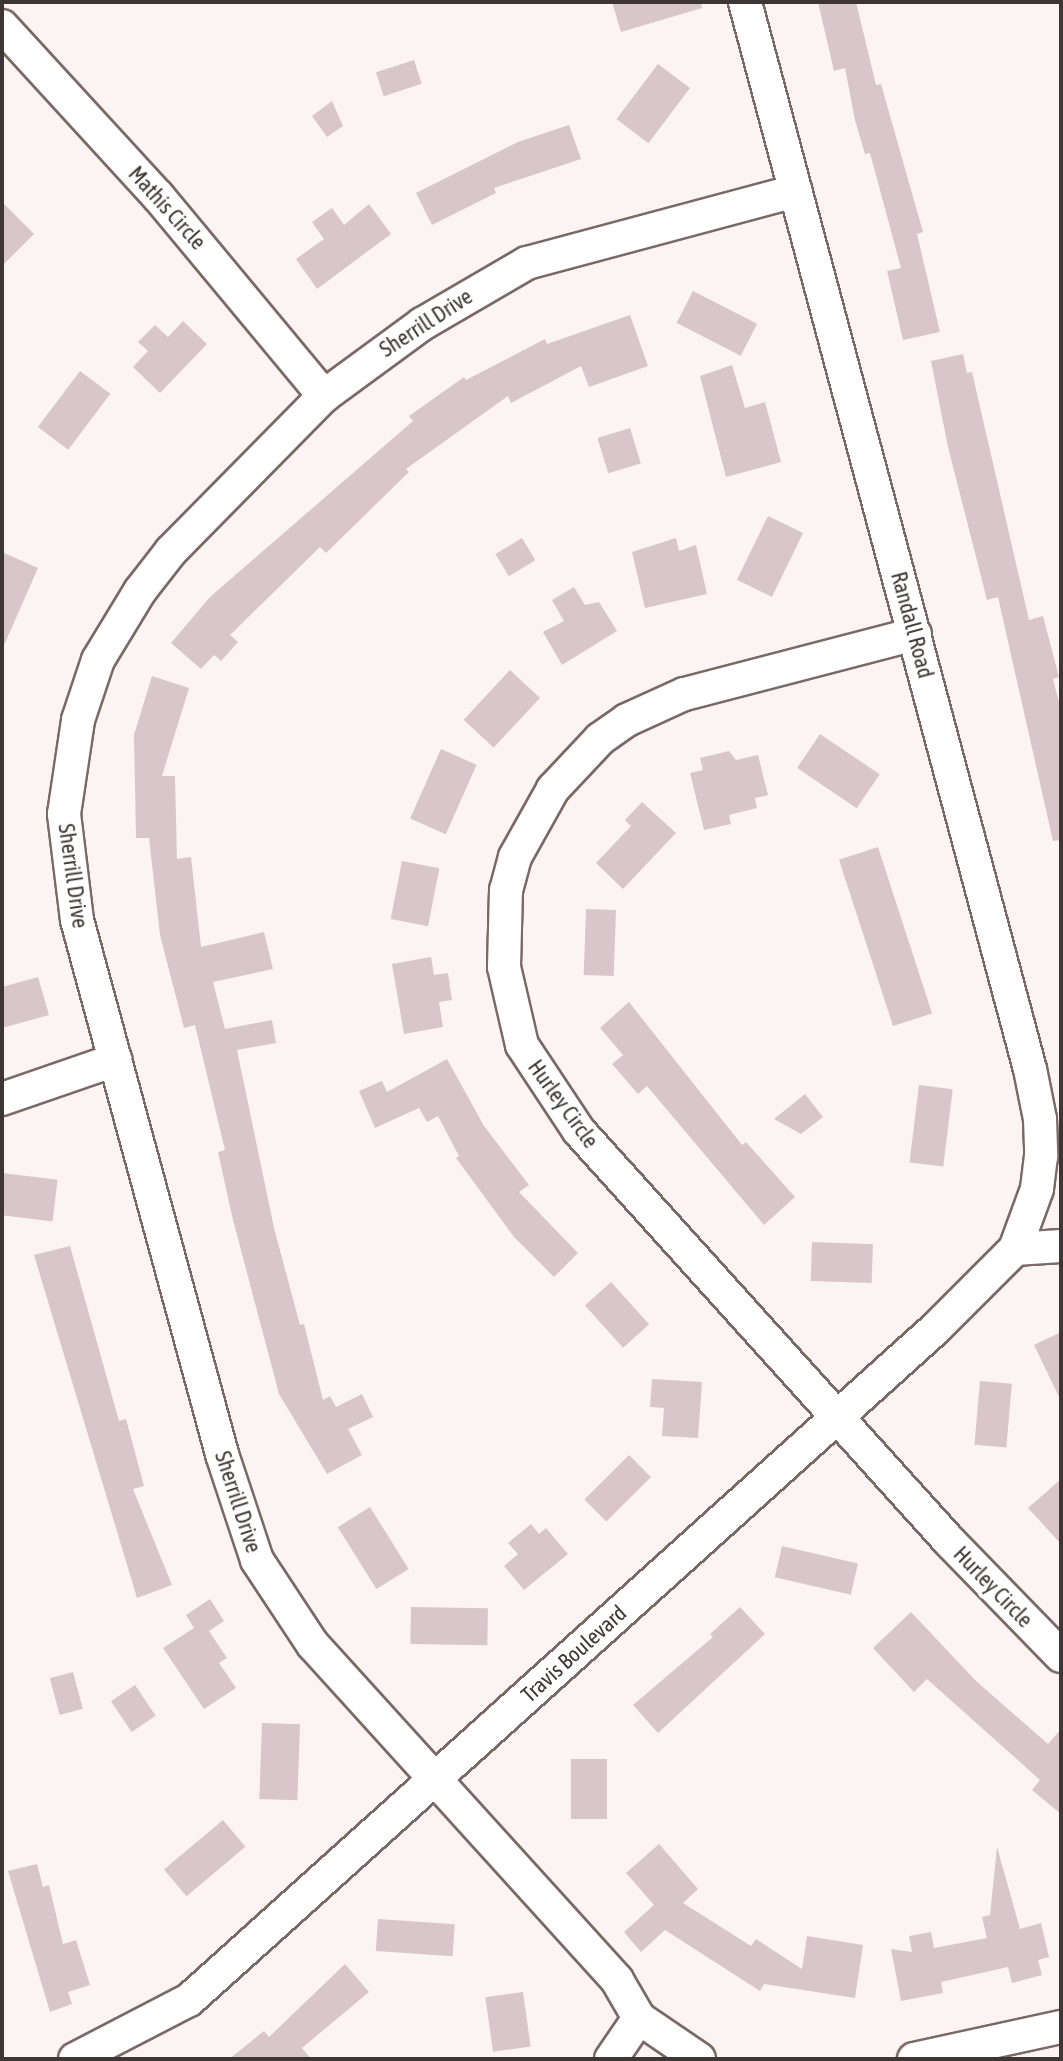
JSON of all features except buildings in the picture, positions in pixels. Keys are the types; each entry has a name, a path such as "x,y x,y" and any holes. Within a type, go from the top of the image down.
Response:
{"street":[{"name":"Randall Road","path":"745,2 915,634 1040,1119 1037,1189 1015,1249"},
{"name":"Mathis Circle","path":"2,26 175,216 324,396"},
{"name":"Sherrill Drive","path":"435,1782 313,1645 257,1560 222,1454 74,906 65,843 67,781 78,720 98,660 140,591 171,551 324,396 422,324 527,263 795,191"},
{"name":"Hurley Circle","path":"915,634 684,694 627,720 574,763 553,789 515,857 506,890 504,967 510,1005 538,1077 579,1131 837,1418 1061,1656"},
{"path":"2,1099 115,1060"},
{"path":"1015,1249 1061,1246"},
{"name":"Travis Boulevard","path":"75,2059 189,2000 837,1418 1015,1249"},
{"path":"435,1782 617,1980 639,2018 678,2054"},
{"path":"611,2059 639,2018"},
{"path":"914,2059 1061,2027"}]}
